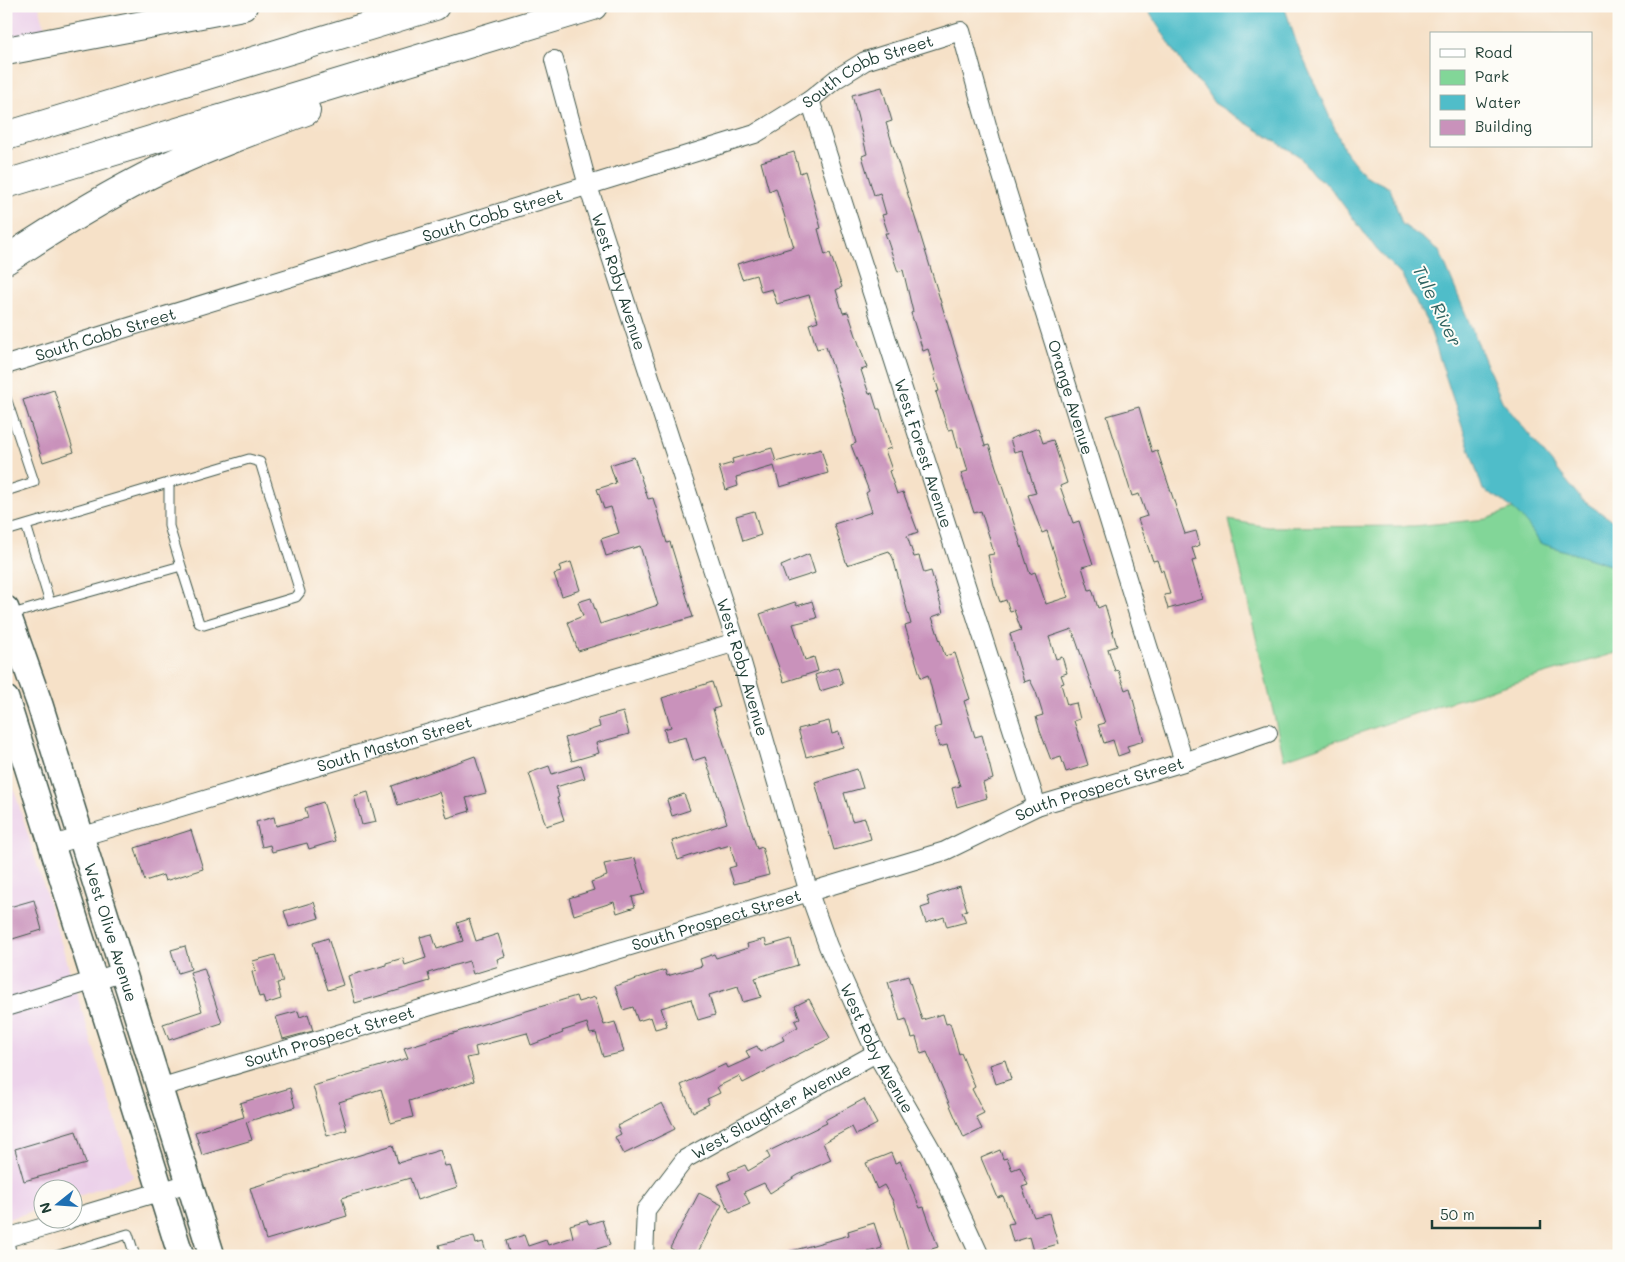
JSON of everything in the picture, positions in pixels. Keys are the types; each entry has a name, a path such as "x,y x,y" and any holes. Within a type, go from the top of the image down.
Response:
{"highway":[{"path":"6,51 243,6"},
{"path":"6,136 435,6"},
{"path":"6,184 593,6"},
{"path":"6,260 82,211 185,158 263,126 431,65 531,24"}],"main road":[{"name":"West Olive Avenue","path":"7,612 40,705 212,1256"},
{"name":"West Olive Avenue","path":"6,700 96,980 181,1256"}],"street":[{"name":"South Cobb Street","path":"6,365 755,134 810,100 836,79 865,61 960,31"},
{"name":"Orange Avenue","path":"960,31 991,140 1184,762"},
{"name":"West Roby Avenue","path":"554,60 588,186 736,642 809,893 828,946 876,1053 931,1149 980,1256"},
{"name":"West Forest Avenue","path":"810,100 1037,806"},
{"name":"South Maston Street","path":"53,845 736,642"},
{"name":"South Prospect Street","path":"159,1088 945,851 1037,806 1184,762 1268,733"},
{"path":"6,1007 122,972"},
{"name":"West Slaughter Avenue","path":"644,1256 646,1210 685,1158 876,1053"},
{"path":"82,1215 189,1183"},
{"path":"7,1237 32,1230"}],"lane":[{"path":"6,398 34,482 6,491"},
{"path":"6,517 8,530 249,459 260,462 300,592 296,596 204,625 199,622 169,526 169,483"},
{"path":"26,525 50,603"},
{"path":"7,612 50,603 181,566"},
{"path":"56,1256 128,1234 135,1256"},
{"path":"7,1237 12,1256"}],"shaded area":[{"path":"6,6 39,6 46,31 6,37"},
{"path":"6,763 133,1177 82,1195 82,1180 32,1180 32,1211 6,1220"}],"green space":[{"path":"1523,505 1619,561 1619,652 1440,705 1284,759 1229,520 1268,527 1414,526 1487,519"}],"water":[{"name":"Tule River","path":"1145,6 1284,6 1298,47 1345,151 1364,175 1390,188 1402,224 1439,250 1502,401 1582,500 1619,525 1619,568 1540,543 1529,526 1516,512 1492,494 1483,490 1429,326 1402,276 1377,250 1329,186 1314,175 1299,156 1214,103 1202,85 1190,75"}],"building":[{"path":"882,87 892,121 886,123 985,446 989,445 1030,574 1035,572 1046,604 1068,597 1047,531 1042,533 1028,495 1036,493 1022,450 1014,452 1010,439 1038,428 1043,443 1053,440 1067,483 1060,486 1073,523 1079,521 1093,564 1082,567 1089,590 1092,589 1098,608 1105,605 1117,646 1108,649 1115,671 1118,670 1125,690 1130,688 1144,741 1127,746 1129,752 1118,756 1113,740 1104,743 1098,725 1105,723 1072,629 1049,637 1056,659 1062,657 1067,673 1061,675 1064,683 1061,684 1067,705 1076,703 1080,719 1074,721 1088,765 1066,772 1061,757 1051,760 1040,731 1036,717 1043,715 1036,692 1030,680 1024,682 1010,634 1021,630 1014,610 1010,611 1006,600 1000,602 994,585 988,555 994,554 989,536 981,511 974,513 961,473 968,471 961,447 958,448 953,429 948,430 936,392 939,391 928,349 923,351 911,313 913,312 903,270 898,272 885,233 888,233 882,215 886,214 880,193 874,195 862,156 867,154 852,95"},
{"path":"794,152 800,173 805,171 821,228 818,229 825,255 830,253 842,287 836,290 843,313 848,312 867,368 861,370 869,394 872,393 877,409 880,409 891,448 885,450 892,470 889,471 897,494 903,492 918,532 907,536 914,557 919,556 924,573 931,571 943,613 932,617 945,656 955,653 970,699 964,701 975,737 982,735 986,750 993,779 983,783 987,798 957,807 952,788 960,786 947,745 939,747 934,728 941,726 928,675 921,678 905,626 911,624 893,558 889,551 847,565 834,524 872,512 866,493 869,491 851,445 856,443 826,347 817,349 809,324 818,321 809,295 777,304 772,289 761,292 756,275 742,279 737,264 794,247 776,188 769,191 761,162"},
{"path":"54,390 74,452 43,462 23,400"},
{"path":"1139,407 1152,452 1157,450 1185,534 1196,531 1200,545 1192,548 1196,560 1192,561 1203,599 1168,609 1164,595 1170,594 1163,570 1161,571 1157,560 1153,561 1138,519 1147,516 1139,494 1132,496 1107,416"},
{"path":"772,448 776,462 821,449 828,473 780,487 774,466 736,477 738,486 726,490 719,467 733,463 732,459"},
{"path":"634,457 648,499 653,498 667,543 670,542 693,617 578,651 568,622 583,616 578,602 591,598 600,624 658,605 640,546 606,556 601,539 619,533 611,507 604,509 597,489 616,483 610,465"},
{"path":"754,511 761,535 743,541 736,516"},
{"path":"809,554 815,573 787,582 781,566"},
{"path":"571,562 580,590 562,596 554,574 561,572 559,566"},
{"path":"812,601 817,618 793,624 805,660 814,657 818,671 784,682 760,614 795,602 797,606"},
{"path":"838,667 843,684 820,691 815,675"},
{"path":"712,682 720,707 713,709 757,849 762,847 769,875 734,884 729,868 736,866 730,845 720,848 720,846 678,860 672,841 727,823 705,757 693,761 686,737 667,742 664,729 671,727 662,698"},
{"path":"623,712 629,734 596,743 599,753 572,761 565,738 600,727 598,719"},
{"path":"829,721 832,734 839,732 843,747 806,757 798,729"},
{"path":"475,756 486,793 466,798 470,811 447,818 439,792 398,805 392,786"},
{"path":"581,765 585,778 556,787 559,797 557,798 564,820 546,826 529,773 549,766 552,774"},
{"path":"857,769 863,788 844,793 852,821 865,818 871,839 834,850 815,782"},
{"path":"368,792 376,822 362,825 354,796"},
{"path":"684,794 690,810 672,816 667,800"},
{"path":"323,802 335,841 309,849 307,843 272,852 270,845 262,847 256,822 274,817 276,826 308,818 305,808"},
{"path":"191,830 203,869 165,881 163,875 145,881 135,848"},
{"path":"635,858 645,894 632,897 635,907 617,913 614,902 574,915 569,898 594,890 591,882 607,876 604,864"},
{"path":"960,886 967,910 962,912 966,922 947,927 944,917 926,923 921,908 930,905 927,897"},
{"path":"34,900 42,930 6,941 6,908"},
{"path":"314,902 319,918 289,927 284,911"},
{"path":"469,919 476,941 498,934 505,956 497,959 499,966 473,974 469,961 428,973 430,981 355,1003 348,976 403,958 405,965 426,958 420,937 432,934 437,949 463,941 457,923"},
{"path":"328,938 343,985 328,990 313,943"},
{"path":"765,939 767,946 791,939 798,965 755,978 761,997 743,1002 738,986 709,995 715,1015 698,1020 691,999 661,1008 667,1026 655,1029 651,1017 638,1021 633,1007 623,1010 615,986 665,970 667,976 702,966 700,959 714,954 716,958 748,948 747,944"},
{"path":"185,946 191,969 178,973 171,950"},
{"path":"275,955 283,982 277,983 281,999 265,1004 263,996 259,997 252,972 256,971 253,961"},
{"path":"204,968 222,1023 169,1040 163,1024 202,1011 190,972"},
{"path":"908,976 922,1020 943,1014 946,1024 950,1023 959,1054 961,1053 975,1087 972,1089 984,1113 976,1117 982,1129 964,1138 927,1052 921,1054 916,1037 912,1038 906,1019 900,1021 888,982"},
{"path":"576,996 578,1002 595,997 604,1025 615,1022 624,1052 603,1057 596,1033 590,1034 587,1023 562,1031 563,1033 531,1045 527,1033 475,1047 477,1056 467,1058 474,1081 409,1101 413,1117 391,1123 381,1089 339,1102 347,1130 327,1136 313,1086 408,1058 404,1048"},
{"path":"809,999 830,1038 743,1083 739,1076 717,1087 720,1093 707,1099 709,1104 693,1112 681,1085 726,1064 728,1068 750,1058 746,1051 757,1046 760,1052 784,1040 782,1036 798,1027 795,1021 800,1018 795,1006"},
{"path":"298,1011 300,1017 308,1014 313,1031 283,1039 276,1017"},
{"path":"1005,1060 1011,1079 996,1084 990,1065"},
{"path":"290,1088 295,1107 246,1122 252,1140 202,1155 195,1132 244,1117 240,1103"},
{"path":"864,1099 877,1124 856,1135 852,1127 823,1143 831,1160 798,1175 770,1193 764,1183 744,1192 750,1204 730,1213 717,1185 731,1179 728,1172 745,1165 748,1171 770,1158 767,1152 827,1123 825,1120"},
{"path":"662,1103 675,1129 624,1154 615,1137 621,1134 617,1126"},
{"path":"76,1131 86,1164 24,1181 15,1149"},
{"path":"393,1145 398,1163 440,1150 445,1166 450,1165 457,1187 417,1200 410,1178 342,1198 347,1216 266,1240 250,1188"},
{"path":"1000,1150 1003,1159 1007,1158 1012,1170 1020,1167 1028,1185 1022,1187 1034,1217 1049,1213 1058,1244 1033,1251 1029,1237 1013,1242 1008,1224 1014,1223 1003,1196 998,1198 981,1158"},
{"path":"891,1153 895,1163 900,1161 920,1208 924,1207 938,1247 910,1256 893,1201 884,1185 877,1189 866,1163"},
{"path":"699,1193 722,1205 696,1256 685,1256 670,1248"},
{"path":"587,1220 589,1224 602,1220 610,1245 573,1256 504,1256 504,1253 509,1252 506,1241 524,1235 528,1246 546,1240 548,1245 573,1237 570,1225"},
{"path":"874,1223 882,1248 868,1252 869,1256 788,1256 788,1252 849,1235 848,1231"},
{"path":"474,1236 476,1244 483,1242 487,1256 442,1256 439,1245"}]}
